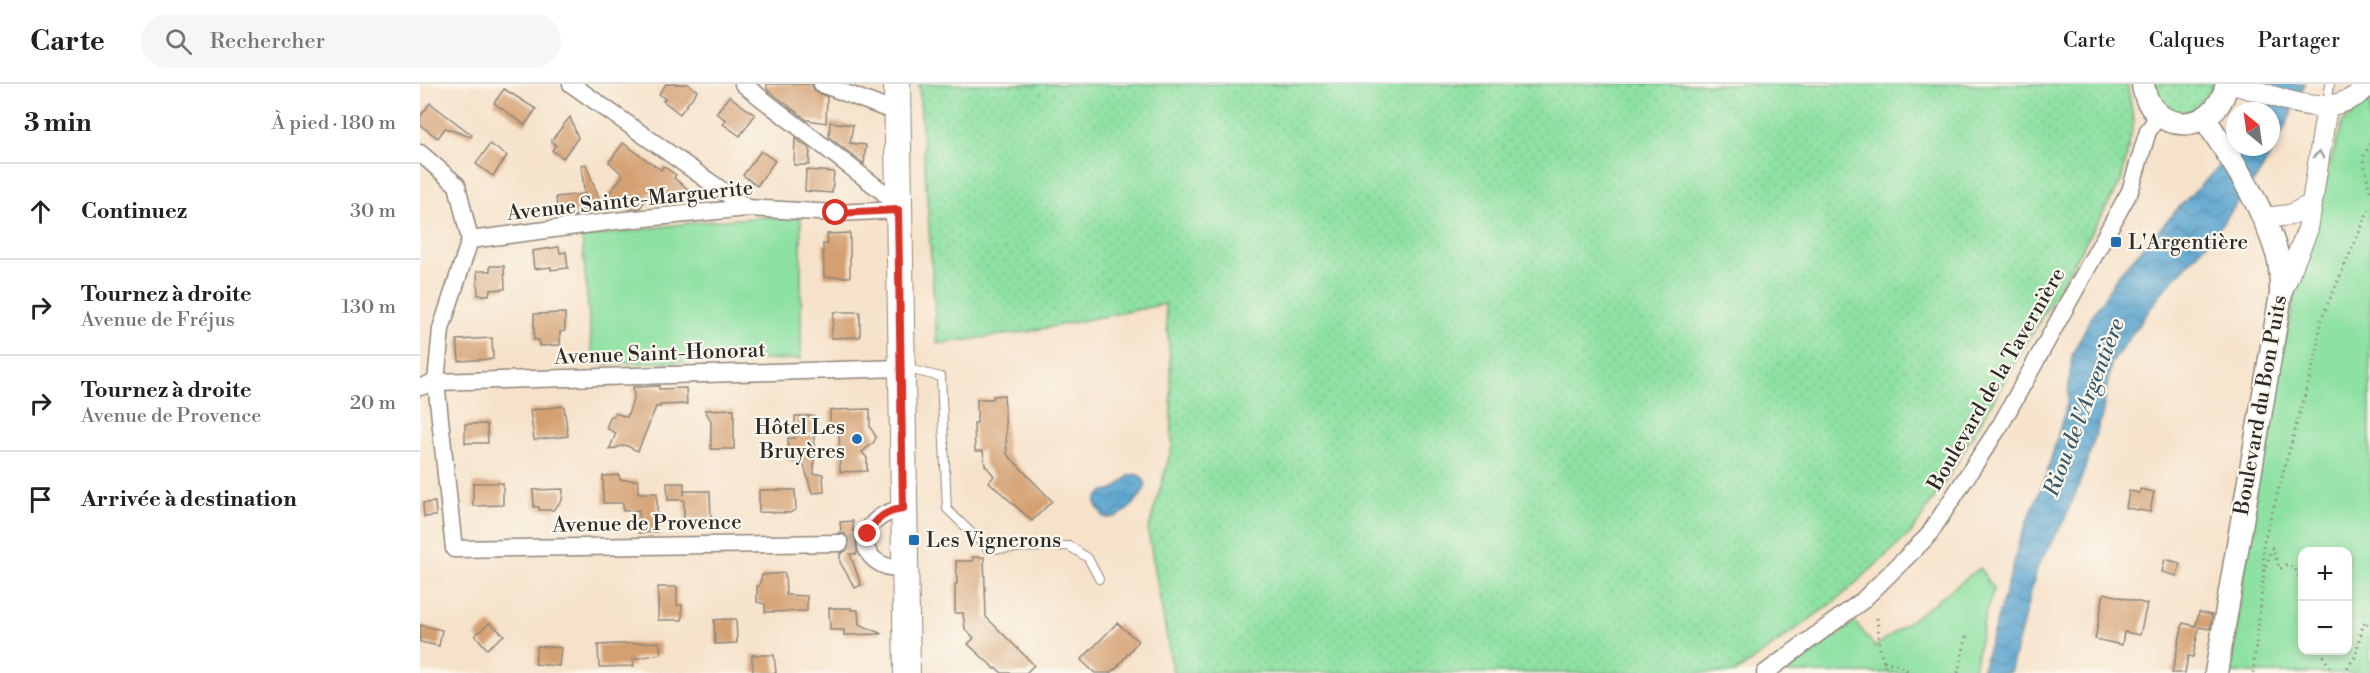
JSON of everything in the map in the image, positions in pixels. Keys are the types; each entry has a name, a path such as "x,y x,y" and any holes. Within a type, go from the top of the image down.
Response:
{"main road":[{"path":"897,84 907,673"},
{"path":"2143,84 2149,105 2158,115 2169,121 2181,123 2193,123 2205,119 2216,110 2229,84"},
{"name":"Boulevard du Bon Puits","path":"2205,119 2260,212 2280,263 2282,294 2216,673"}],"street":[{"path":"571,84 747,208"},
{"path":"743,84 883,192 898,210"},
{"path":"822,84 897,113"},
{"path":"2229,84 2254,89 2302,105 2327,106 2347,101 2370,84"},
{"path":"2282,294 2308,229 2327,106"},
{"name":"Boulevard de la Tavernière","path":"1765,673 1862,601 1928,536 2001,424 2130,191 2148,131 2158,115"},
{"path":"420,153 457,185 470,240 441,329 428,385"},
{"path":"2260,212 2290,215 2312,204"},
{"name":"Avenue Sainte-Marguerite","path":"470,240 615,221 747,208 836,213 898,210"},
{"name":"Avenue Saint-Honorat","path":"428,385 902,368"},
{"name":"Avenue de Provence","path":"428,385 454,549 854,542"},
{"path":"903,509 891,510 879,517 854,542 866,550 871,558 880,565 906,570"}],"lane":[{"path":"2327,106 2330,84"},
{"path":"902,368 941,377 947,509 988,549 1069,546 1088,558 1099,579"}],"path":[{"path":"2370,144 2362,158 2370,191"},
{"path":"2253,673 2264,571 2263,545 2317,351 2320,322 2370,207"},
{"path":"2264,571 2272,548 2280,569 2288,564 2298,573"},
{"path":"1877,618 1880,649 1887,673"},
{"path":"2344,673 2355,657 2364,621 2370,627"},
{"path":"1958,673 1967,634"},
{"path":"2323,655 2332,673"},
{"path":"1884,661 1901,666 1911,673"}],"green space":[{"path":"919,84 2127,84 2134,121 2121,182 1953,469 1912,532 1839,598 1735,673 1173,673 1148,531 1172,447 1170,360 1165,304 1026,332 937,344"},
{"path":"2154,84 2215,84 2207,101 2191,111 2182,113 2165,106 2158,98"},
{"path":"2370,100 2370,673 2231,673 2258,470 2303,256 2342,123"},
{"path":"765,217 801,218 801,359 593,364 582,238 696,222"},
{"path":"1980,568 1994,590 1986,611 1973,673 1786,673 1855,622 1875,647"}],"water":[{"path":"2266,84 2305,84 2280,137 2280,102 2260,102"},
{"name":"Riou de l'Argentière","path":"2227,156 2270,156 2210,240 2162,292 2111,364 2102,416 2081,480 2064,521 2037,568 2010,673 1981,673 2018,544 2046,476 2067,404 2072,355 2089,321 2119,274 2180,206"},
{"path":"1135,474 1143,479 1146,484 1144,490 1123,513 1110,518 1104,517 1096,505 1096,499 1104,491 1112,491 1130,475"}],"building":[{"path":"666,84 688,84 697,91 680,114 663,101 665,99 659,94"},
{"path":"767,84 812,84 814,91 827,97 826,123 807,120 767,89"},
{"path":"504,89 536,109 525,125 494,103"},
{"path":"729,96 755,115 740,136 723,124 726,120 716,113"},
{"path":"430,103 472,135 471,137 445,128 438,138 420,125 420,117"},
{"path":"570,117 578,138 563,158 552,150 556,145 551,141"},
{"path":"830,122 853,125 850,143 866,145 864,164 829,137"},
{"path":"795,138 810,149 809,165 794,165"},
{"path":"623,143 661,170 663,166 676,175 674,178 698,197 675,192 670,199 664,195 650,193 640,208 628,209 618,201 602,203 623,175 609,162"},
{"path":"490,144 507,156 493,176 476,164"},
{"path":"761,151 775,161 757,186 743,175"},
{"path":"586,164 600,203 586,205 581,165"},
{"path":"806,170 834,172 832,193 805,191"},
{"path":"584,194 587,214 558,218 556,197"},
{"path":"850,233 850,277 824,277 823,244 828,244 827,234"},
{"path":"559,247 560,253 566,252 568,268 534,269 532,251"},
{"path":"490,266 504,266 505,289 490,290 489,295 478,295 477,271 490,271"},
{"path":"834,312 860,312 860,337 831,338"},
{"path":"565,313 565,331 560,332 560,345 539,346 539,340 534,340 534,314"},
{"path":"492,338 493,359 459,361 457,340"},
{"path":"659,386 659,389 686,388 687,404 656,407 638,451 625,445 609,450 616,433 606,428 611,416 613,417 615,413 627,417 634,397 633,387"},
{"path":"1004,395 1007,454 1052,501 1032,521 989,482 994,476 985,465 983,451 975,451 974,423 977,423 977,399 993,399 993,396"},
{"path":"564,406 568,436 534,440 530,410"},
{"path":"734,409 734,449 711,449 711,421 705,410"},
{"path":"870,409 870,427 876,437 874,442 862,452 867,458 867,471 840,472 839,424 830,425 830,410"},
{"path":"795,416 814,416 814,474 823,474 824,492 812,493 803,462 788,461 788,438 795,438"},
{"path":"465,424 487,424 488,443 465,443"},
{"path":"619,475 620,480 638,480 638,493 657,493 657,532 639,533 639,510 623,511 623,503 603,503 603,476"},
{"path":"473,483 503,483 503,505 473,506"},
{"path":"667,483 684,483 684,491 710,491 711,519 684,519 684,500 668,500"},
{"path":"563,489 562,501 553,510 539,510 539,507 534,507 533,490"},
{"path":"2140,489 2154,492 2150,512 2126,508 2129,491 2140,493"},
{"path":"759,490 795,490 796,509 790,513 759,512"},
{"path":"435,502 436,516 424,517 423,503"},
{"path":"853,521 857,554 850,554 861,585 855,588 840,562 840,554 849,549 849,538 845,534 838,533 841,531 840,522"},
{"path":"973,557 984,557 986,617 1034,665 1026,673 1002,673 968,644 974,638 965,629 963,613 955,613 956,561 973,561"},
{"path":"2165,559 2180,563 2177,576 2162,572"},
{"path":"785,573 786,595 807,596 807,611 765,612 765,604 757,602 757,586 759,586 762,575"},
{"path":"658,587 677,587 677,605 682,605 682,620 658,620"},
{"path":"2104,593 2147,604 2140,635 2124,632 2122,645 2095,639"},
{"path":"829,608 858,610 859,624 882,634 844,635 844,630 830,630"},
{"path":"2199,612 2212,615 2210,629 2199,627 2193,657 2188,656 2185,673 2172,673 2183,623 2196,626"},
{"path":"736,619 737,643 715,644 714,620"},
{"path":"490,623 504,635 487,649 475,635"},
{"path":"1117,623 1138,641 1115,670 1110,673 1095,673 1081,660"},
{"path":"420,625 442,630 439,646 420,642"},
{"path":"659,642 661,654 633,659 634,666 599,667 598,645"},
{"path":"537,646 561,648 559,666 535,664"},
{"path":"752,655 774,655 776,673 753,673"}],"tunnel":[{"path":"840,543 856,542"}],"place":[{"name":"L'Argentière","path":"2116,242"},
{"name":"Hôtel Les Bruyères","path":"857,439"},
{"name":"Les Vignerons","path":"914,540"}],"route":[{"path":"836,213 898,210 903,509 891,510 879,517 868,534"}]}
